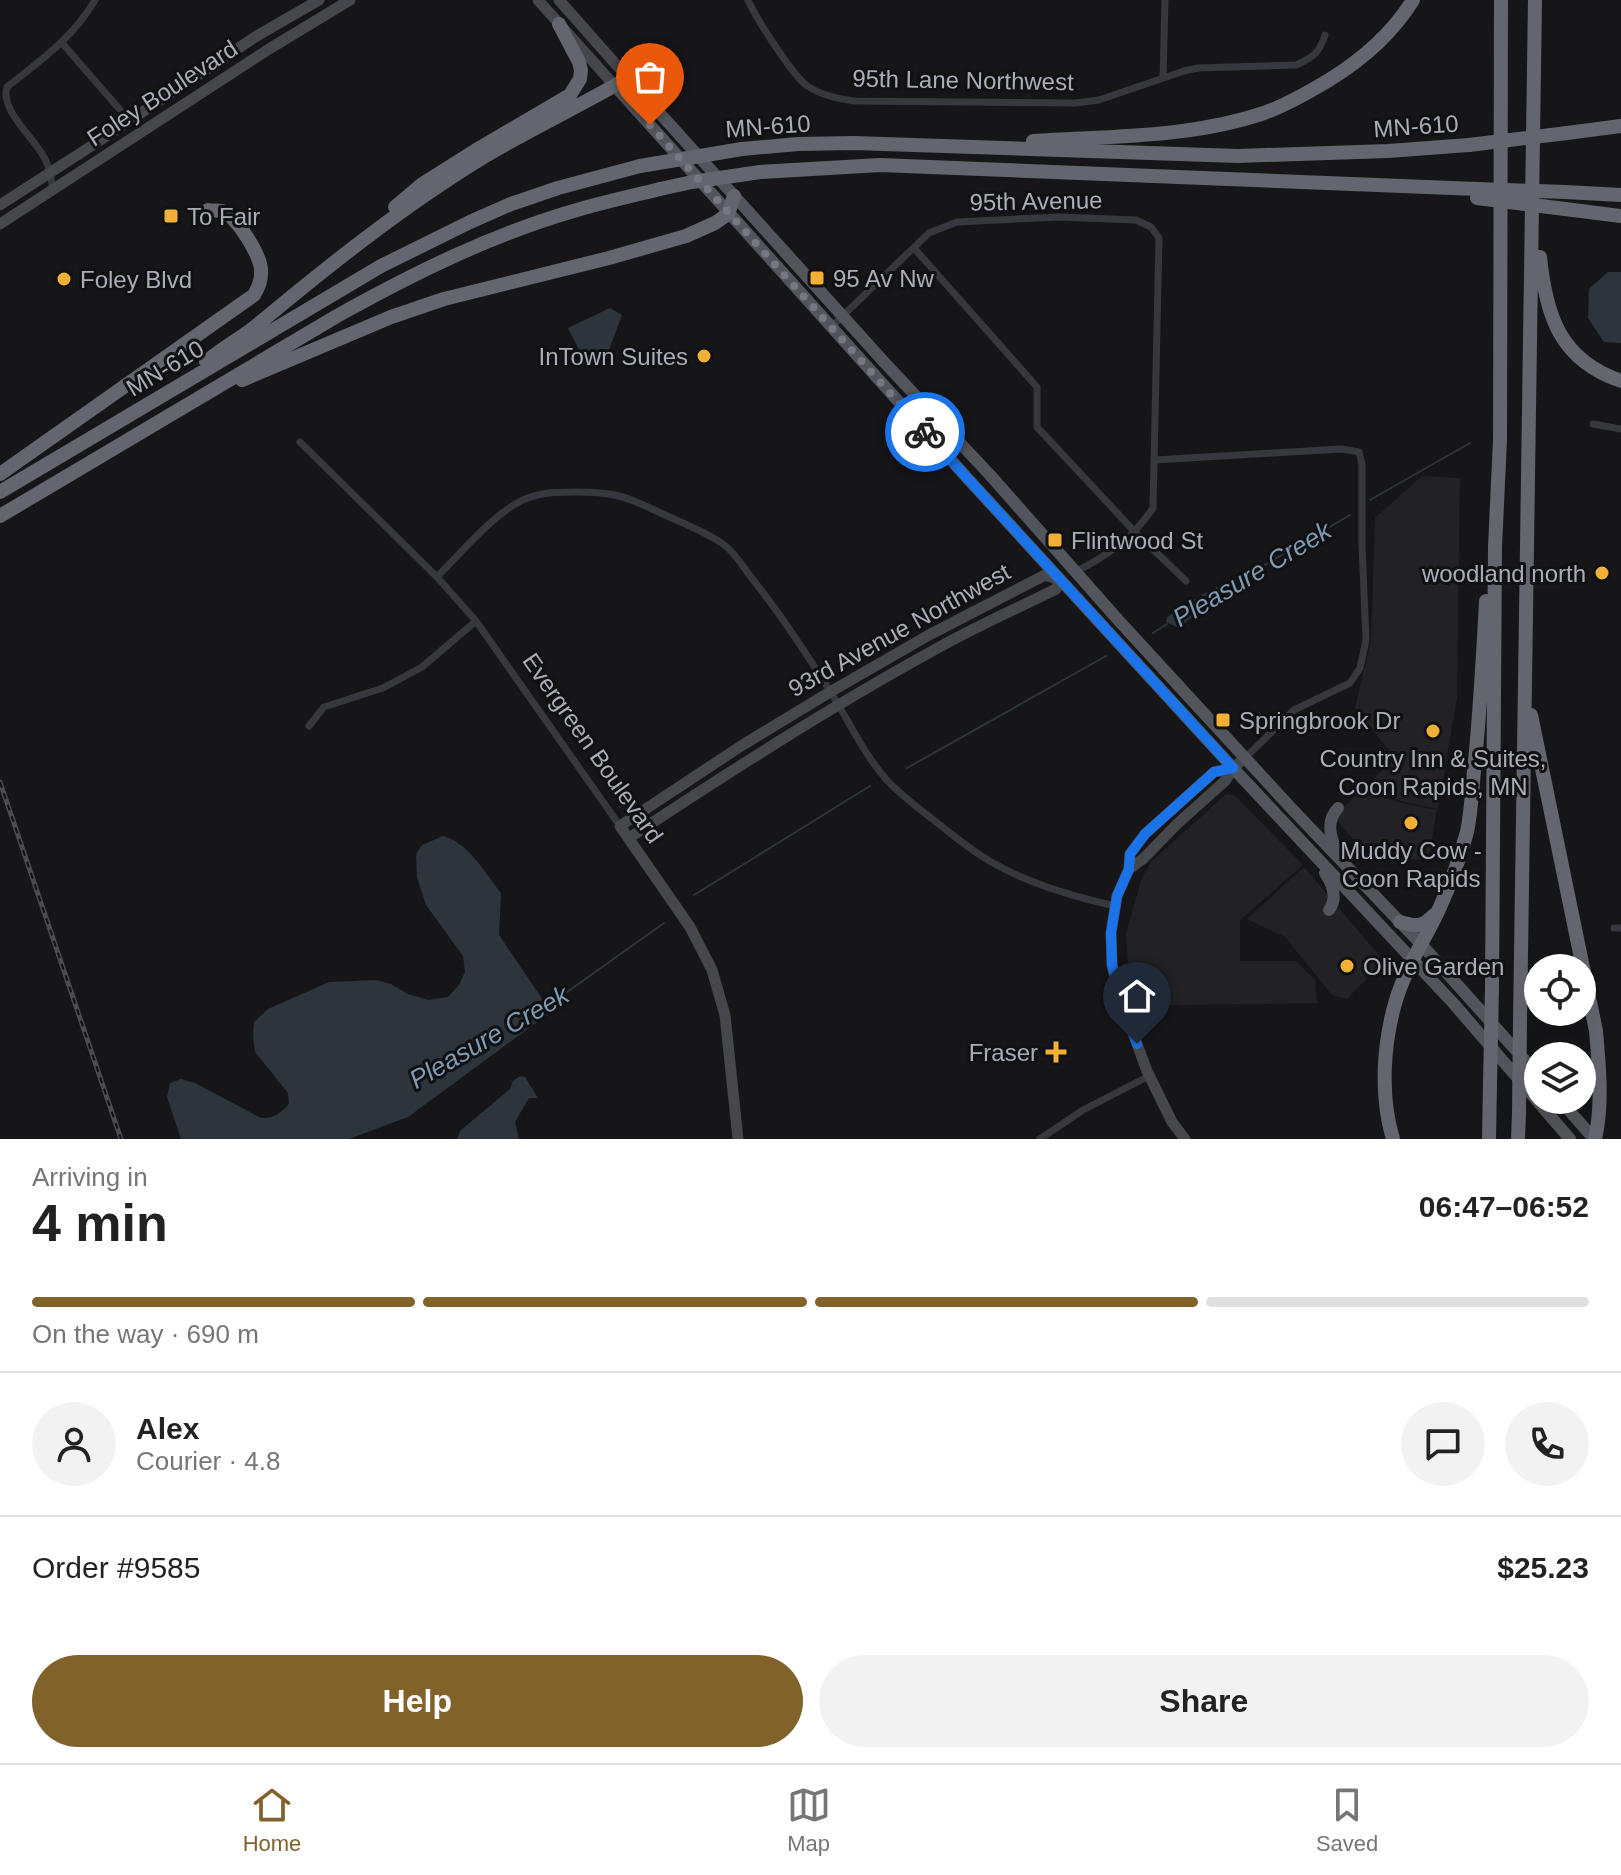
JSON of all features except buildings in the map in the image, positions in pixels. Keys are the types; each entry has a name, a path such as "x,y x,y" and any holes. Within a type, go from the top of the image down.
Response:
{"highway":[{"path":"994,148 1027,142 1157,134 1264,113 1342,72 1375,47 1400,21 1413,0"},
{"path":"1489,1139 1495,547 1500,427 1501,0"},
{"path":"1518,1139 1535,0"},
{"path":"179,386 219,350 248,332 349,249 421,185 570,95 580,79 581,70 559,24"},
{"path":"349,249 483,158 621,82"},
{"name":"MN-610","path":"0,492 381,266 470,222 558,188 640,166 742,149 798,144 854,143 1238,156 1469,145 1621,126"},
{"path":"1534,147 1540,260 1545,298 1553,323 1572,351 1588,365 1605,376 1621,381"},
{"name":"MN-610","path":"0,516 393,284 507,233 576,210 692,182 760,172 880,165 1431,186 1477,193"},
{"path":"1477,193 1621,195"},
{"path":"1477,193 1621,216"},
{"path":"190,402 391,317 444,299 686,236 728,214 734,196"},
{"path":"0,474 254,295 261,280 257,255 228,215 222,211 208,210"},
{"path":"1393,1139 1384,1085 1387,1042 1396,999 1440,909 1467,830 1479,723 1487,575 1495,547"},
{"path":"1526,689 1596,1031 1600,1119 1595,1139"},
{"path":"1400,922 1426,924 1440,909"}],"main road":[{"path":"621,82 734,196 1245,758 1421,944 1524,1059"},
{"path":"621,82 728,214 1060,580 1454,1004 1570,1139"},
{"path":"1338,808 1330,819 1330,830 1336,852 1344,863"},
{"path":"1301,841 1333,889 1333,904 1329,910"},
{"path":"1573,1114 1595,1139"}],"street":[{"path":"53,190 41,153 5,111 2,96 7,87 62,43 95,0"},
{"path":"538,0 621,82"},
{"path":"559,0 621,82"},
{"name":"95th Lane Northwest","path":"748,0 805,84 829,96 855,101 1075,103 1099,100 1198,68 1296,65 1320,51 1325,35"},
{"path":"1163,77 1165,0"},
{"name":"Foley Boulevard","path":"0,205 255,37 298,5 317,1"},
{"name":"Foley Boulevard","path":"0,224 269,49 347,2"},
{"path":"62,43 129,120"},
{"name":"95th Avenue","path":"831,327 929,233 957,222 1044,218 1136,220 1151,227 1159,238 1155,460"},
{"path":"914,248 1037,387 1037,427 1134,531 1186,581"},
{"path":"1593,424 1621,429"},
{"name":"Evergreen Boulevard","path":"300,442 437,577 476,621 690,927 712,970 725,1015 738,1139"},
{"path":"1060,580 1105,557 1143,524 1153,508 1155,460 1341,449 1359,452 1362,464 1366,640 1360,668 1350,683 1294,710 1233,768 1214,772 1166,813 1130,854 1129,869 1117,896 1111,933 1112,965 1122,1003 1149,1076 1172,1122 1185,1139"},
{"path":"437,577 498,517 516,504 527,498 555,492 619,495 715,539 735,555 795,636 886,778 963,843 996,865 1041,884 1115,906"},
{"name":"93rd Avenue Northwest","path":"620,826 741,746 929,635 1045,575 1060,580 1056,589 936,649 838,705 733,768 629,838"},
{"path":"309,726 324,707 383,688 422,667 476,621"},
{"path":"1040,1139 1083,1110 1149,1076"}],"shaded area":[{"path":"1422,476 1460,478 1457,698 1438,809 1389,796 1373,779 1395,758 1355,708 1371,641 1375,518"},
{"path":"1372,780 1388,798 1437,810 1428,860 1367,855 1334,817"},
{"path":"1226,794 1234,795 1303,865 1240,920 1240,961 1296,961 1315,980 1317,1003 1131,1006 1126,933 1142,878 1152,861"},
{"path":"1304,867 1384,961 1347,999 1332,995 1285,937 1247,919"}],"water":[{"path":"1608,272 1621,272 1621,343 1604,342 1588,318 1589,289"},
{"path":"610,308 622,315 607,355 585,362 568,328"},
{"path":"1244,577 1179,628 1166,622 1167,617 1204,594"},
{"path":"443,836 468,851 501,893 499,935 551,1012 408,1117 349,1139 181,1139 167,1097 170,1083 181,1079 195,1083 261,1118 276,1115 289,1104 288,1093 255,1052 254,1022 268,1009 329,982 376,980 428,1000 448,997 459,985 465,972 463,956 426,905 417,877 416,854 422,845"},
{"path":"520,1076 525,1077 538,1098 529,1098 515,1122 519,1139 457,1139 460,1131 510,1089 513,1081"}],"waterway":[{"path":"1370,500 1470,443"},
{"name":"Pleasure Creek","path":"1244,577 1350,515"},
{"name":"Pleasure Creek","path":"1153,633 1167,624"},
{"name":"Pleasure Creek","path":"907,768 1106,656"},
{"name":"Pleasure Creek","path":"694,895 870,786"},
{"name":"Pleasure Creek","path":"546,1007 664,923"}],"railway":[{"path":"0,782 121,1139"}],"way so far":[{"path":"650,125 925,432"}],"place":[{"name":"To Fair","path":"171,216"},
{"name":"95 Av Nw","path":"817,278"},
{"name":"Foley Blvd","path":"64,279"},
{"name":"InTown Suites","path":"704,356"},
{"name":"Flintwood St","path":"1055,540"},
{"name":"woodland north","path":"1602,573"},
{"name":"Springbrook Dr","path":"1223,720"},
{"name":"Country Inn & Suites, Coon Rapids, MN","path":"1433,731"},
{"name":"Muddy Cow - Coon Rapids","path":"1411,823"},
{"name":"Olive Garden","path":"1347,966"},
{"name":"Fraser","path":"1056,1052"}],"route":[{"path":"925,432 1233,768 1214,772 1166,813 1130,854 1129,869 1117,896 1111,933 1112,965 1137,1044"}]}
